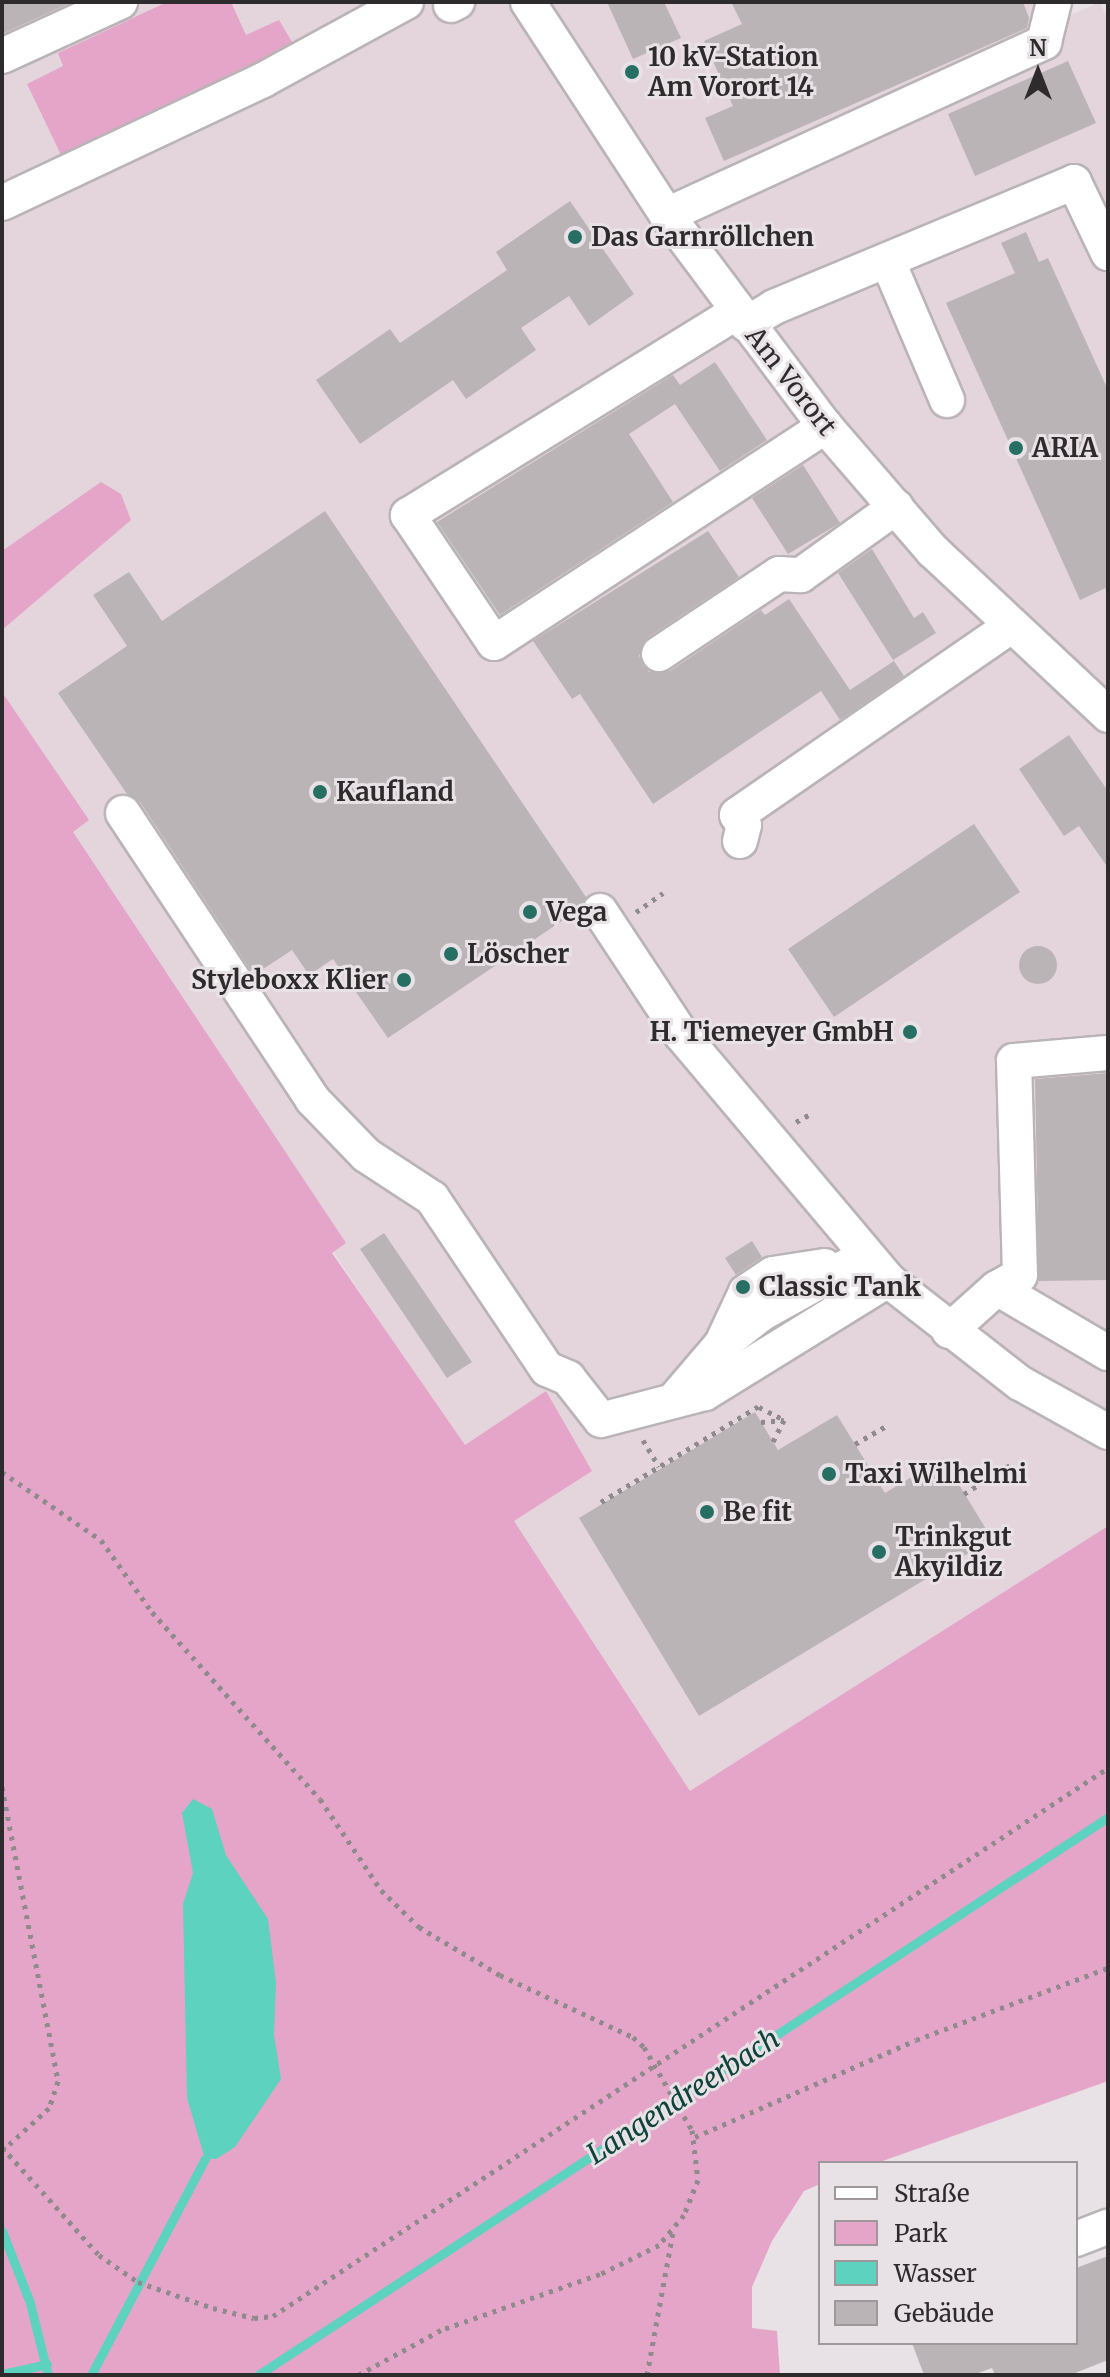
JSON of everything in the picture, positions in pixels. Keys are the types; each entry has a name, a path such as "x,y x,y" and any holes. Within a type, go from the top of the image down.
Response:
{"street":[{"path":"2,56 120,2"},
{"path":"2,203 263,80 406,2"},
{"name":"Am Vorort","path":"528,2 667,215 741,318 825,426 933,551 1010,627 1108,715"},
{"path":"667,215 1044,42 1054,2"},
{"path":"825,426 494,643 408,515 741,318 889,264 1074,182 1108,253"},
{"path":"889,264 947,400"},
{"path":"659,654 779,574 801,575 896,507"},
{"path":"740,841 744,825 737,815 1010,627"},
{"path":"123,813 312,1099 366,1155 432,1198 547,1369 568,1378 601,1420 705,1393 867,1266"},
{"path":"600,911 681,1034 826,1207 867,1266 1020,1383 1108,1432"},
{"path":"949,1331 997,1288 1020,1275 1014,1061 1108,1053"},
{"path":"673,1401 720,1346 787,1296 867,1266"},
{"path":"997,1288 1108,1353"},
{"path":"1078,2238 1108,2227"}],"path":[{"path":"601,1502 759,1406"},
{"path":"761,1422 784,1420 773,1442"},
{"path":"855,1444 889,1424"},
{"path":"964,1494 1010,1465"},
{"path":"4,1475 101,1540 152,1612 320,1799 381,1890 419,1927 500,1975 633,2037 655,2066 695,2137 698,2180 673,2231 647,2375"},
{"path":"2,1787 5,1818 58,2081 49,2108 3,2149 99,2255 138,2282 213,2308 263,2319 1108,1768"},
{"path":"695,2137 916,2040 1108,1968"},
{"path":"358,2375 441,2330 637,2258 673,2231"}],"shaded area":[{"path":"2,2 1045,2 1055,22 1100,2 1108,19 1108,1526 690,1792 2,750"}],"green space":[{"path":"167,2 231,2 246,35 279,20 295,47 63,159 27,84 63,66 58,53"},
{"path":"101,482 121,494 131,520 2,630 2,551"},
{"path":"2,692 89,820 73,832 346,1243 332,1253 465,1445 546,1391 592,1471 514,1521 690,1791 1108,1526 1108,2081 883,2161 818,2161 818,2185 804,2191 772,2241 752,2287 752,2328 777,2331 780,2375 2,2375"}],"water":[{"path":"193,1799 212,1809 226,1855 268,1919 276,1983 274,2035 281,2079 235,2147 216,2159 205,2159 187,2098 183,1904 193,1873 182,1813"}],"building":[{"path":"2,2 72,2 2,34"},
{"path":"607,2 664,2 681,38 633,59"},
{"path":"731,2 1023,2 1029,18 1027,28 724,161 705,118 733,106 704,41 742,24"},
{"path":"1068,61 1096,123 975,176 948,114"},
{"path":"570,201 634,294 589,326 569,296 521,328 536,350 466,399 453,380 360,444 316,380 390,329 400,343 507,270 496,252"},
{"path":"1026,232 1039,262 1048,258 1108,390 1108,587 1080,600 946,303 1015,273 1001,243"},
{"path":"715,362 767,440 720,471 675,404 629,434 673,502 500,615 437,522 673,375 680,385"},
{"path":"803,465 840,523 788,554 752,498"},
{"name":"Kaufland","path":"325,511 586,897 581,908 388,1038 333,959 309,975 292,950 254,975 140,802 127,794 58,693 127,646 93,595 129,572 162,621"},
{"path":"708,531 739,577 647,638 639,656 649,672 670,671 761,610 765,615 789,599 850,690 894,661 904,676 840,720 821,691 653,804 580,694 572,699 533,641"},
{"path":"872,549 914,618 923,612 936,633 893,660 838,573"},
{"path":"1069,735 1108,791 1108,868 1079,826 1064,836 1019,769"},
{"path":"974,824 1020,892 834,1017 788,949"},
{"path":"1038,946 1052,951 1057,965 1052,979 1038,984 1024,979 1019,965 1024,951"},
{"path":"1108,1073 1108,1280 1039,1281 1035,1079"},
{"path":"384,1233 472,1362 447,1378 360,1249"},
{"path":"752,1241 762,1257 736,1275 725,1258"},
{"path":"755,1412 778,1450 837,1415 885,1493 943,1458 992,1539 699,1716 579,1518"},
{"path":"1108,2256 1108,2360 1070,2375 995,2375 992,2368 973,2375 924,2375 913,2345 1078,2345 1078,2267"}],"waterway":[{"name":"Langendreerbach","path":"258,2375 1108,1817"},
{"path":"91,2375 205,2159"},
{"path":"2,2231 30,2303 48,2375"},
{"path":"2,2374 47,2364"}],"place":[{"name":"10 kV-Station Am Vorort 14","path":"632,72"},
{"name":"Das Garnröllchen","path":"575,237"},
{"name":"ARIA","path":"1016,448"},
{"name":"Kaufland","path":"320,792"},
{"name":"Vega","path":"530,912"},
{"name":"Löscher","path":"451,954"},
{"name":"Styleboxx Klier","path":"404,980"},
{"name":"H. Tiemeyer GmbH","path":"910,1032"},
{"name":"Classic Tank","path":"743,1287"},
{"name":"Taxi Wilhelmi","path":"829,1474"},
{"name":"Be fit","path":"707,1512"},
{"name":"Trinkgut Akyildiz","path":"879,1552"}]}
